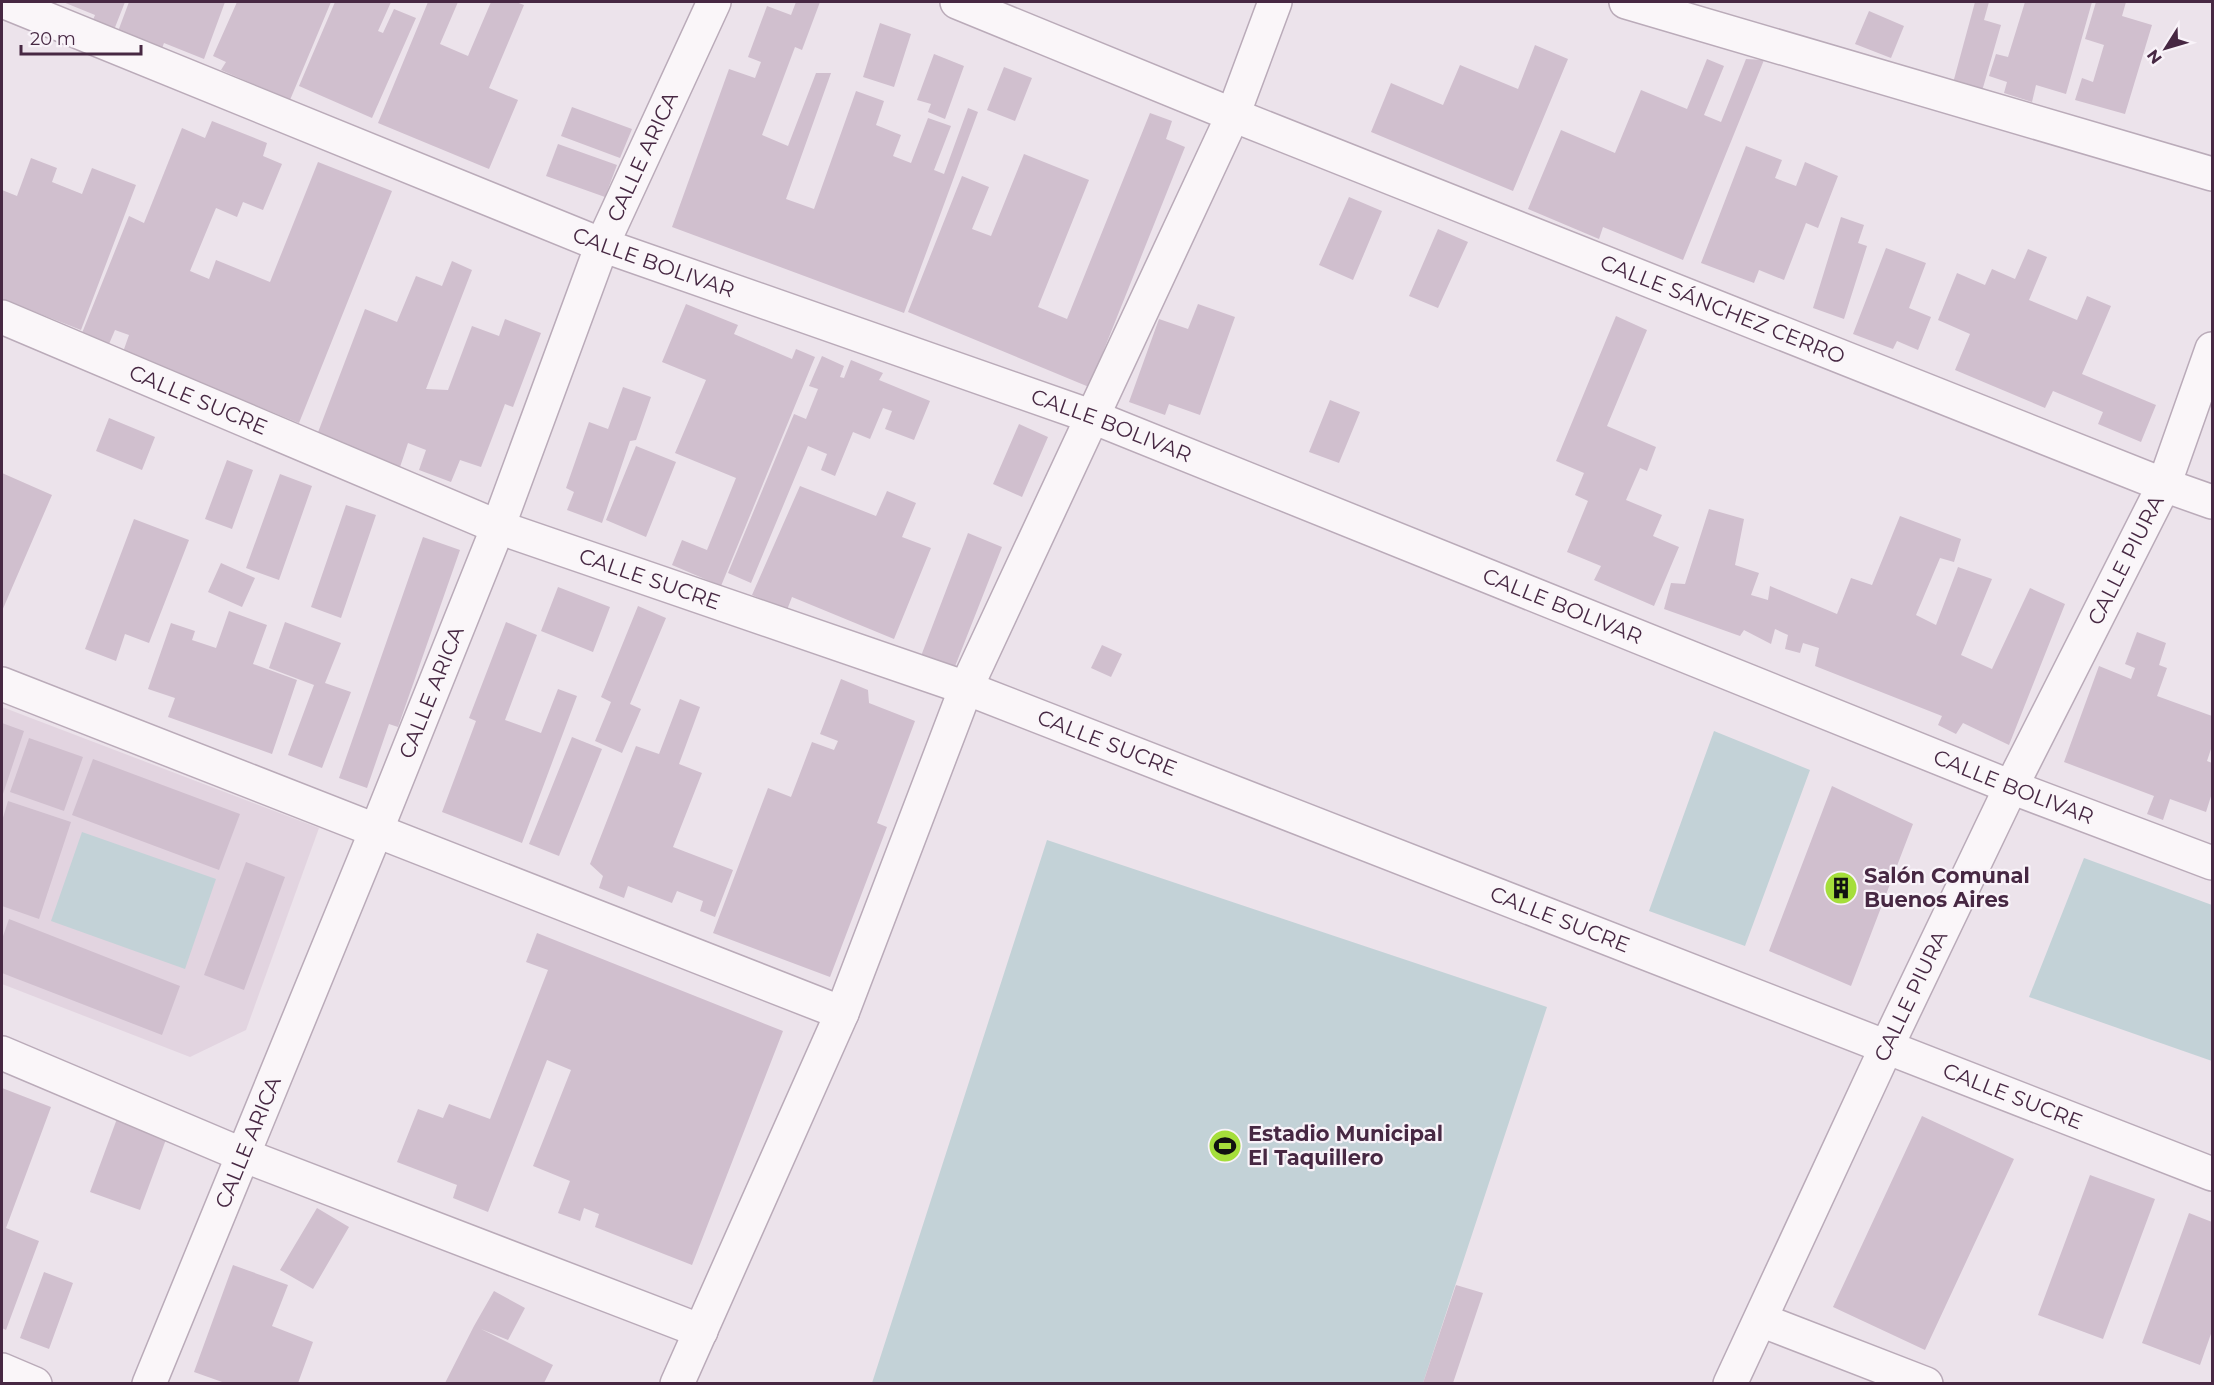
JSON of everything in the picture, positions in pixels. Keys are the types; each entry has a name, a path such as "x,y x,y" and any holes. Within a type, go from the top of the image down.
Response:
{"street":[{"name":"CALLE BOLIVAR","path":"5,2 602,245 1093,417 2011,787 2212,863"},
{"name":"CALLE ARICA","path":"149,1383 376,831 498,527 602,245 714,2"},
{"name":"CALLE SÁNCHEZ CERRO","path":"957,2 1233,115 2164,485 2212,502"},
{"path":"677,1383 842,1013 966,688 1233,115 1275,2"},
{"path":"1626,2 2212,174"},
{"name":"CALLE SUCRE","path":"2,317 498,527 966,688 2212,1174"},
{"name":"CALLE PIURA","path":"1730,1383 2011,787 2164,485 2212,350"},
{"path":"2,684 842,1013"},
{"path":"2,1053 243,1155 700,1331"},
{"path":"1761,1320 1926,1383"},
{"path":"2,1370 35,1383"}],"shaded area":[{"path":"2,707 319,828 246,1030 190,1057 2,984"},
{"path":"1714,731 1810,770 1745,946 1649,911"},
{"path":"82,832 216,879 185,969 51,921"},
{"name":"Estadio Municipal El Taquillero","path":"1047,840 1547,1007 1423,1383 872,1383"},
{"path":"2084,858 2212,905 2212,1061 2029,997"}],"building":[{"path":"63,2 125,2 112,35 90,27 95,15"},
{"path":"129,2 225,2 204,59 164,43 161,51 117,34"},
{"path":"237,2 331,2 290,100 221,70 226,62 213,56"},
{"path":"335,2 391,2 378,31 383,33 394,9 416,18 372,118 299,86"},
{"path":"428,2 458,2 440,44 468,56 491,2 516,2 524,5 489,88 518,100 489,169 378,123"},
{"path":"796,2 820,2 802,50 795,47 762,135 788,146 816,73 831,73 786,199 814,209 856,91 884,101 876,125 901,135 893,156 911,163 928,118 951,126 934,170 944,174 968,108 978,112 904,313 672,227 729,69 755,78 761,62 748,57 767,6 791,15"},
{"path":"1975,2 1989,2 1984,20 2001,25 1982,91 1953,83"},
{"path":"2025,2 2092,2 2066,94 2036,85 2032,102 2004,93 2007,82 1989,76 1996,54 2008,57"},
{"path":"2096,2 2126,2 2122,16 2152,25 2125,114 2075,100 2082,78 2093,82 2104,45 2085,39"},
{"path":"1869,11 1904,26 1891,58 1855,44"},
{"path":"880,23 911,34 894,87 863,77"},
{"path":"1535,45 1568,59 1513,191 1371,132 1391,83 1443,105 1460,65 1518,89"},
{"path":"934,54 964,66 945,119 928,112 931,104 917,100"},
{"path":"1707,59 1724,66 1704,115 1721,122 1746,59 1764,60 1683,260 1603,227 1599,239 1528,209 1561,130 1615,153 1641,90 1687,109"},
{"path":"1004,67 1032,78 1015,121 987,110"},
{"path":"572,107 632,129 620,158 561,136"},
{"path":"1150,113 1172,121 1166,139 1185,147 1089,387 908,312 962,176 989,187 972,229 991,236 1024,154 1089,180 1038,307 1067,319"},
{"path":"212,121 267,143 263,156 282,164 263,210 243,202 237,217 216,208 190,271 209,279 216,260 270,282 318,162 392,191 299,423 123,352 129,335 115,330 109,344 82,333 129,216 144,223 182,128 205,138"},
{"path":"558,144 617,165 605,197 546,176"},
{"path":"1746,146 1782,160 1775,178 1796,186 1805,162 1838,176 1818,228 1806,223 1784,280 1759,270 1754,283 1701,263"},
{"path":"31,158 57,168 52,182 82,194 92,168 136,185 81,330 2,299 2,190 17,196"},
{"path":"1349,197 1382,211 1353,280 1319,265"},
{"path":"1841,217 1864,225 1858,243 1867,246 1844,319 1813,308"},
{"path":"1438,229 1468,242 1438,308 1409,296"},
{"path":"1886,248 1926,263 1909,308 1931,317 1918,350 1897,341 1893,349 1853,334"},
{"path":"2028,249 2047,257 2029,300 2077,320 2087,296 2111,306 2082,374 2156,405 2141,442 2098,424 2103,412 2053,391 2045,408 1955,370 1970,334 1938,320 1957,273 1985,285 1992,269 2015,279"},
{"path":"452,261 472,270 426,389 448,390 472,326 499,336 505,319 541,333 513,407 505,404 481,467 460,460 451,482 419,470 426,450 408,443 400,467 317,435 365,309 397,322 416,276 442,286"},
{"path":"686,304 738,325 734,334 792,359 796,349 815,357 721,586 672,565 682,540 707,550 736,478 675,453 706,380 662,362"},
{"path":"1198,304 1235,317 1200,415 1169,404 1165,415 1129,402 1159,319 1188,329"},
{"path":"1616,316 1647,330 1607,426 1656,447 1647,471 1640,468 1626,500 1662,515 1653,536 1679,547 1654,606 1594,580 1601,566 1567,552 1588,501 1575,495 1584,473 1556,461"},
{"path":"822,356 844,366 840,377 844,378 851,360 883,373 879,380 930,401 914,440 885,429 892,411 883,408 870,439 853,432 835,476 821,470 827,454 808,446 751,583 728,573 794,414 806,419 818,389 809,386"},
{"path":"623,387 651,397 636,440 630,441 602,523 567,510 574,492 566,488 589,422 608,429"},
{"path":"1330,400 1360,412 1339,463 1309,452"},
{"path":"109,418 155,437 142,470 96,451"},
{"path":"1019,424 1048,437 1022,497 993,484"},
{"path":"636,446 676,462 646,537 606,520"},
{"path":"227,460 253,470 232,529 205,519"},
{"path":"2,473 52,495 2,611"},
{"path":"280,474 312,486 279,580 246,568"},
{"path":"800,486 876,516 887,491 916,503 902,537 931,548 894,639 792,597 787,610 752,595"},
{"path":"346,505 376,515 341,618 311,607"},
{"path":"1709,509 1744,519 1735,565 1759,573 1751,595 1768,600 1770,586 1837,614 1851,578 1872,585 1900,516 1961,539 1954,562 1940,558 1916,615 1936,625 1958,567 1992,579 1961,655 1992,669 2030,588 2065,604 2009,745 1963,723 1956,734 1938,725 1942,716 1815,666 1819,648 1803,643 1800,653 1785,649 1788,635 1775,629 1771,644 1744,630 1740,636 1664,609 1671,583 1685,584"},
{"path":"134,519 189,540 149,643 125,634 116,661 85,649"},
{"path":"968,533 1002,547 954,669 921,656"},
{"path":"423,537 460,550 398,727 389,724 367,788 339,778"},
{"path":"221,563 255,578 242,607 208,592"},
{"path":"558,587 610,607 593,652 541,631"},
{"path":"638,606 666,618 630,704 641,709 622,753 595,741 611,702 601,697"},
{"path":"229,611 267,625 253,664 297,680 272,754 168,717 175,698 148,689 171,623 195,631 192,640 216,648"},
{"path":"285,622 341,643 325,683 351,692 322,768 288,755 314,685 269,668"},
{"path":"506,622 537,635 505,720 541,733 558,689 577,696 522,843 442,812 476,721 469,718"},
{"path":"2137,632 2166,643 2159,665 2167,668 2157,696 2212,716 2212,746 2207,761 2212,763 2212,793 2206,812 2170,799 2163,820 2147,814 2154,796 2064,762 2099,666 2131,679 2135,668 2125,664"},
{"path":"1102,645 1122,654 1111,677 1091,668"},
{"path":"841,679 868,690 869,703 915,721 877,823 887,827 830,977 713,933 768,788 791,797 812,742 834,750 838,741 820,734"},
{"path":"680,699 700,707 679,764 702,773 673,847 733,870 715,917 700,911 703,901 677,891 672,903 628,886 624,898 599,888 603,876 590,864 636,746 659,754"},
{"path":"2,723 24,731 2,797"},
{"path":"572,737 602,749 559,856 529,844"},
{"path":"29,738 83,757 64,811 10,792"},
{"path":"93,759 240,814 219,870 72,815"},
{"name":"Salón Comunal Buenos Aires","path":"1832,786 1913,824 1851,986 1769,951"},
{"path":"8,801 71,822 39,919 2,906 2,821"},
{"path":"246,862 285,877 244,990 204,975"},
{"path":"9,919 180,986 162,1035 2,973 2,939"},
{"path":"537,933 783,1031 692,1265 595,1227 599,1214 584,1208 580,1221 558,1213 570,1181 533,1166 571,1070 547,1060 488,1212 453,1198 457,1185 397,1162 418,1109 443,1118 449,1104 490,1119 548,970 526,962"},
{"path":"2,1088 51,1107 6,1228 39,1241 6,1330 2,1328"},
{"path":"118,1116 168,1134 140,1210 90,1192"},
{"path":"1922,1116 2014,1159 1925,1350 1833,1307"},
{"path":"2090,1175 2155,1199 2103,1339 2038,1315"},
{"path":"317,1208 349,1227 313,1289 280,1270"},
{"path":"2189,1213 2212,1222 2212,1331 2200,1365 2142,1343"},
{"path":"233,1265 288,1285 272,1326 313,1342 298,1383 225,1383 194,1372"},
{"path":"44,1272 73,1283 49,1349 20,1338"},
{"path":"1456,1285 1483,1293 1453,1383 1423,1383"},
{"path":"494,1291 525,1308 508,1340 481,1329 553,1365 544,1383 445,1383"}],"place":[{"name":"Salón Comunal Buenos Aires","path":"1841,888"},
{"name":"Estadio Municipal El Taquillero","path":"1225,1146"}]}
